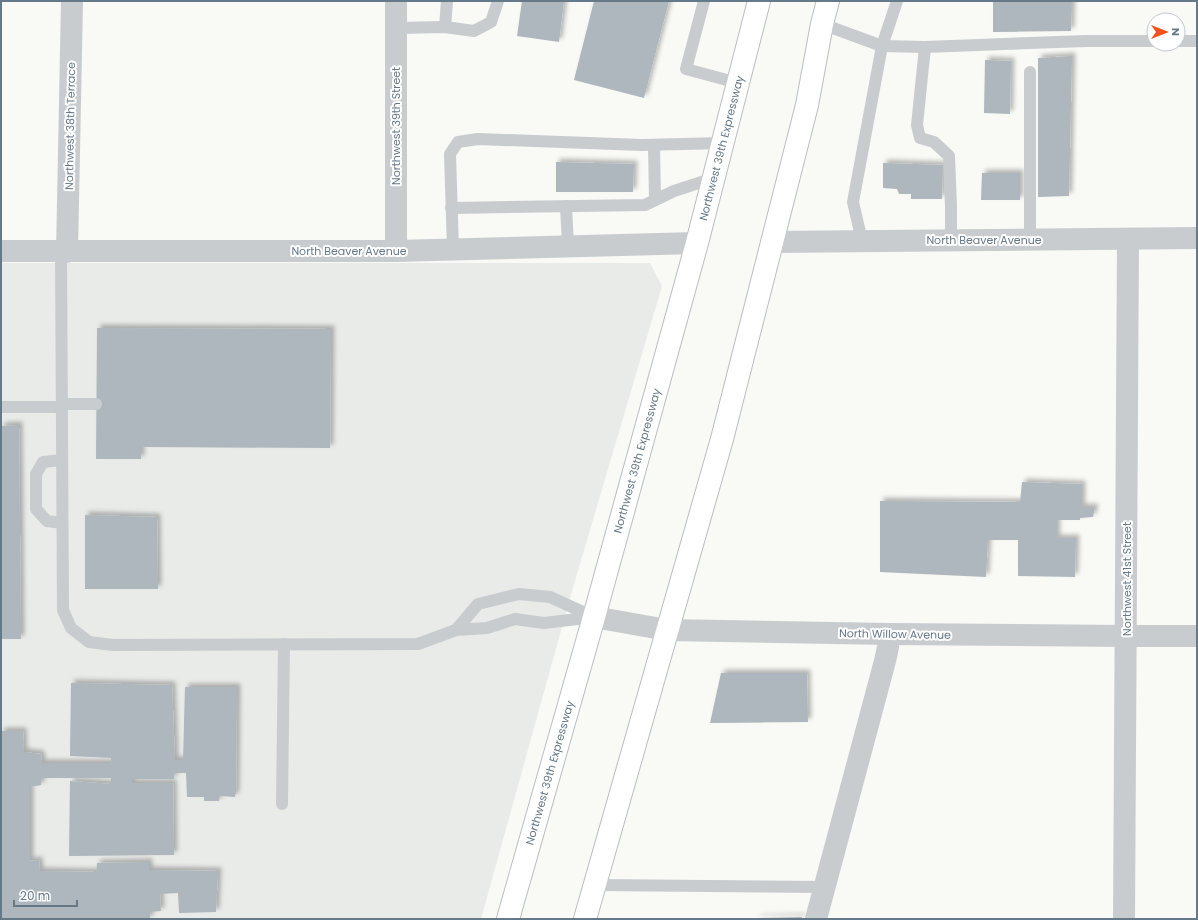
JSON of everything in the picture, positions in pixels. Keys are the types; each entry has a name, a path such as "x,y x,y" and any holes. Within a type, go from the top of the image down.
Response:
{"highway":[{"name":"Northwest 39th Expressway","path":"508,919 594,617 697,243 759,1"},
{"path":"585,919 722,439 807,105 822,24 828,1"}],"street":[{"name":"Northwest 38th Terrace","path":"64,252 72,1"},
{"name":"Northwest 39th Street","path":"396,1 396,251"},
{"name":"Northwest 41st Street","path":"1124,919 1128,238"},
{"name":"North Beaver Avenue","path":"772,242 1197,238"},
{"name":"North Beaver Avenue","path":"1,251 396,251 697,243"},
{"name":"North Willow Avenue","path":"594,617 668,630 889,634 1197,636"},
{"path":"816,919 885,660 889,634"}],"lane":[{"path":"445,27 447,1"},
{"path":"396,28 445,27 474,31 491,22 498,1"},
{"path":"704,1 686,69 738,83"},
{"path":"862,240 853,202 882,46 897,1"},
{"path":"822,24 882,46 925,47 1048,42 1146,41"},
{"path":"1186,41 1197,41"},
{"path":"925,47 918,125 920,138 934,142 949,156 951,240"},
{"path":"1030,72 1030,240"},
{"path":"453,249 450,154 458,142 478,139 654,145 722,143"},
{"path":"654,145 655,200"},
{"path":"451,208 645,205 674,192 714,178"},
{"path":"566,206 568,246"},
{"path":"64,252 62,405 63,610 71,628 89,642 113,645 418,644 456,630 487,628 515,619 544,623 594,617"},
{"path":"1,407 96,404"},
{"path":"62,460 43,462 36,474 36,509 47,521 62,523"},
{"path":"456,630 478,604 519,594 550,597 594,617"},
{"path":"282,804 284,644"},
{"path":"595,885 825,887"}],"shaded area":[{"path":"1,263 650,263 662,286 572,591 481,919 1,919"}],"building":[{"path":"522,1 564,1 559,42 517,36"},
{"path":"594,1 669,1 644,98 574,80"},
{"path":"993,1 1072,1 1071,31 993,32"},
{"path":"1072,56 1069,196 1038,197 1038,58"},
{"path":"985,60 1011,61 1010,114 984,113"},
{"path":"556,162 634,164 633,192 556,192"},
{"path":"883,163 943,165 942,199 911,199 911,194 899,194 897,189 883,188"},
{"path":"982,173 1020,173 1020,200 981,200"},
{"path":"97,328 331,329 330,448 141,447 141,459 96,459"},
{"path":"19,425 21,639 1,639 1,426"},
{"path":"1022,482 1082,484 1082,507 1095,507 1093,517 1080,518 1080,520 1057,520 1057,538 1076,538 1075,577 1018,576 1018,540 988,540 986,577 880,572 880,501 1020,502"},
{"path":"85,515 157,517 158,589 85,589"},
{"path":"721,673 807,673 808,722 710,723"},
{"path":"71,683 172,685 175,760 183,760 185,687 237,687 235,797 220,796 219,801 204,801 204,797 187,797 186,773 174,773 174,779 132,779 132,783 173,783 174,855 69,856 70,781 111,784 111,778 42,778 41,785 30,787 30,861 39,860 40,871 96,872 97,863 149,862 149,870 218,871 216,912 179,913 178,893 160,894 161,911 150,912 150,919 1,919 1,731 23,731 24,752 41,754 42,763 110,763 111,758 70,756"},
{"path":"802,917 802,919 757,919 757,918"}]}
